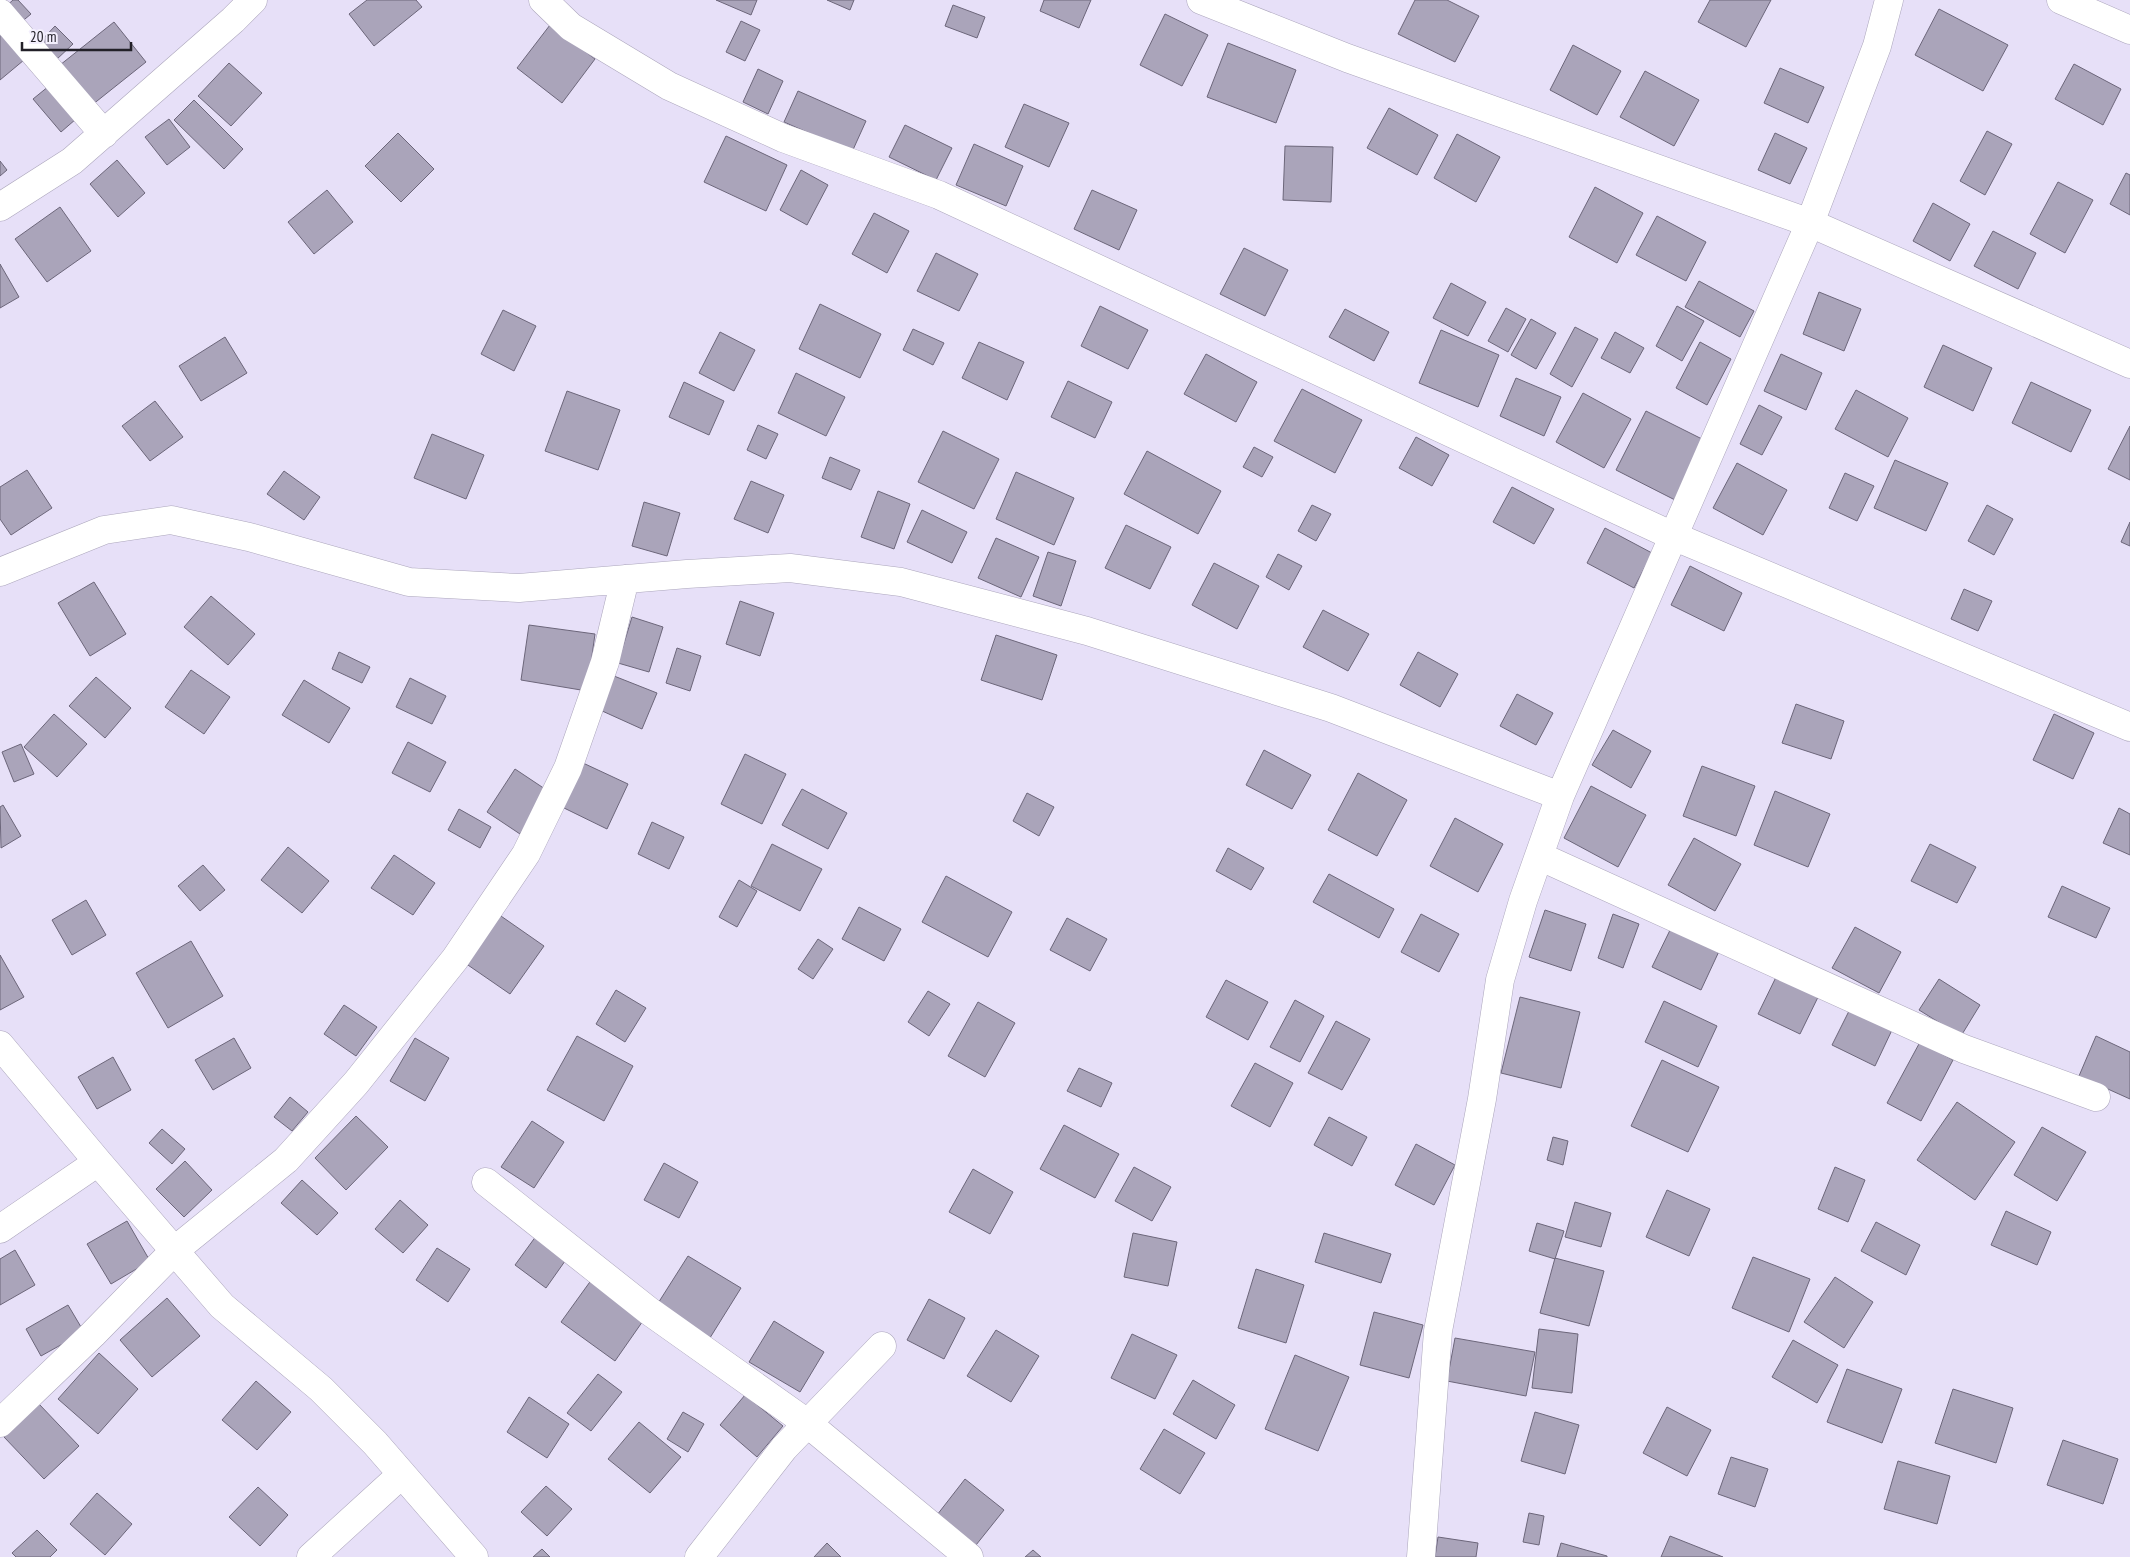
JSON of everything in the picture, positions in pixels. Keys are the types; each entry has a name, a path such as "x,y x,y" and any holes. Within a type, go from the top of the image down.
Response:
{"street":[{"path":"0,207 72,161 233,20 253,0"},
{"path":"543,0 571,27 668,86 783,138 939,195 1673,536 2130,727"},
{"path":"1201,0 1347,58 1810,223 2130,364"},
{"path":"1421,1557 1438,1331 1482,1099 1500,980 1523,902 1560,796 1810,223 1877,46 1889,0"},
{"path":"2061,0 2130,30"},
{"path":"0,13 104,134"},
{"path":"0,572 104,530 171,520 249,538 409,582 519,588 790,568 901,582 1087,631 1331,708 1560,796"},
{"path":"0,1423 93,1334 175,1250 286,1160 356,1083 455,959 526,854 568,768 605,662 625,579"},
{"path":"1539,856 1964,1050 2096,1097"},
{"path":"0,1045 222,1306 321,1389 375,1443 474,1557"},
{"path":"0,1229 98,1162"},
{"path":"486,1182 649,1311 807,1423 969,1557"},
{"path":"699,1557 784,1448 882,1346"},
{"path":"311,1557 402,1474"}],"building":[{"path":"13,0 18,0 31,14 19,24 4,8"},
{"path":"367,0 416,0 422,7 374,46 349,14"},
{"path":"716,0 757,0 751,15"},
{"path":"827,0 854,0 850,10"},
{"path":"1044,0 1091,0 1079,28 1040,11"},
{"path":"1415,0 1447,0 1479,16 1455,62 1398,34"},
{"path":"1710,0 1771,0 1746,47 1698,22"},
{"path":"953,5 985,17 977,38 945,26"},
{"path":"1939,9 2008,45 1983,91 1915,55"},
{"path":"1165,14 1208,35 1182,86 1140,65"},
{"path":"741,21 760,30 745,61 726,52"},
{"path":"114,22 146,62 92,105 60,65"},
{"path":"550,25 595,59 562,103 517,68"},
{"path":"55,26 73,44 56,60 39,43"},
{"path":"0,32 24,60 0,80"},
{"path":"1228,43 1296,70 1276,123 1207,97"},
{"path":"1573,45 1621,71 1597,115 1550,90"},
{"path":"229,63 262,93 231,126 198,96"},
{"path":"2074,64 2121,89 2103,125 2055,99"},
{"path":"1780,68 1824,87 1808,123 1764,103"},
{"path":"758,69 783,81 768,114 743,102"},
{"path":"1645,71 1699,100 1674,146 1620,117"},
{"path":"49,86 76,119 61,132 33,99"},
{"path":"798,91 866,121 852,152 784,122"},
{"path":"194,100 243,149 224,169 174,120"},
{"path":"1024,104 1069,123 1049,167 1005,147"},
{"path":"1389,108 1438,135 1417,175 1367,148"},
{"path":"169,119 190,147 167,165 145,137"},
{"path":"905,125 952,148 936,180 889,157"},
{"path":"1987,131 2012,144 1985,195 1960,181"},
{"path":"398,133 434,169 401,202 365,166"},
{"path":"1775,133 1807,148 1790,184 1758,170"},
{"path":"1457,134 1500,157 1476,202 1434,178"},
{"path":"726,136 787,165 766,211 704,182"},
{"path":"974,144 1023,166 1006,206 956,185"},
{"path":"1285,146 1333,147 1331,202 1283,200"},
{"path":"117,160 145,193 118,217 90,184"},
{"path":"0,161 7,170 0,176"},
{"path":"801,170 828,185 807,225 780,210"},
{"path":"2126,173 2130,175 2130,215 2110,204"},
{"path":"2058,182 2093,200 2065,253 2030,234"},
{"path":"1595,187 1643,213 1617,263 1569,237"},
{"path":"327,190 353,222 314,254 288,222"},
{"path":"1092,190 1137,210 1119,250 1074,229"},
{"path":"1933,203 1970,224 1950,261 1913,241"},
{"path":"60,207 91,251 47,282 15,239"},
{"path":"874,213 909,231 887,273 852,254"},
{"path":"1657,216 1706,242 1686,281 1636,255"},
{"path":"1993,231 2036,253 2018,289 1974,266"},
{"path":"1244,248 1288,270 1265,316 1220,294"},
{"path":"936,253 978,274 959,311 917,291"},
{"path":"0,264 19,297 0,308"},
{"path":"1699,281 1754,311 1740,337 1685,307"},
{"path":"1451,283 1486,302 1468,336 1433,318"},
{"path":"1819,292 1861,309 1844,351 1803,334"},
{"path":"820,304 881,334 860,378 799,349"},
{"path":"1100,306 1148,330 1128,369 1081,346"},
{"path":"1677,306 1704,321 1682,361 1656,346"},
{"path":"1506,308 1526,319 1508,352 1488,341"},
{"path":"1345,309 1389,332 1374,361 1329,337"},
{"path":"503,310 536,326 514,371 481,354"},
{"path":"1531,319 1556,333 1536,369 1511,355"},
{"path":"1575,327 1598,339 1572,387 1550,374"},
{"path":"913,329 944,343 933,365 903,350"},
{"path":"1441,330 1499,355 1478,407 1419,383"},
{"path":"720,332 755,350 734,391 699,373"},
{"path":"1615,332 1644,348 1630,373 1601,358"},
{"path":"225,337 247,373 201,401 179,366"},
{"path":"979,342 1024,362 1007,400 962,378"},
{"path":"1700,342 1731,359 1707,405 1676,388"},
{"path":"1943,345 1992,368 1973,411 1924,387"},
{"path":"1206,354 1257,382 1236,422 1184,394"},
{"path":"1781,354 1822,373 1806,410 1764,391"},
{"path":"796,373 845,397 826,436 778,413"},
{"path":"1516,378 1561,397 1544,436 1500,416"},
{"path":"1068,381 1112,402 1095,438 1051,417"},
{"path":"684,382 724,401 709,435 669,417"},
{"path":"2031,382 2091,410 2071,452 2012,423"},
{"path":"1302,389 1362,420 1335,473 1274,441"},
{"path":"1856,390 1908,418 1888,457 1835,429"},
{"path":"567,391 620,410 598,470 545,451"},
{"path":"1583,393 1631,419 1604,468 1556,442"},
{"path":"155,401 183,437 150,461 122,426"},
{"path":"1759,405 1782,417 1762,455 1740,444"},
{"path":"1646,411 1708,442 1677,501 1616,470"},
{"path":"758,425 778,434 766,459 747,450"},
{"path":"2130,426 2130,480 2108,469"},
{"path":"943,431 999,459 974,509 918,482"},
{"path":"432,434 484,455 466,499 414,478"},
{"path":"1416,437 1449,455 1432,486 1399,468"},
{"path":"1254,447 1273,457 1262,477 1243,467"},
{"path":"1147,451 1221,491 1198,534 1124,494"},
{"path":"830,457 860,470 851,490 822,478"},
{"path":"1895,460 1948,483 1926,531 1874,508"},
{"path":"1737,463 1787,490 1763,535 1713,508"},
{"path":"27,470 52,508 11,535 0,519 0,487"},
{"path":"284,471 320,497 304,520 267,494"},
{"path":"1016,472 1074,498 1054,545 996,519"},
{"path":"1845,473 1874,486 1857,521 1829,508"},
{"path":"751,481 784,495 768,533 734,519"},
{"path":"1512,487 1554,509 1534,544 1493,522"},
{"path":"878,491 910,504 894,549 861,537"},
{"path":"644,502 680,513 667,556 632,546"},
{"path":"1312,505 1331,514 1316,541 1298,531"},
{"path":"1987,505 2013,519 1994,555 1968,541"},
{"path":"922,510 967,532 952,563 907,542"},
{"path":"2130,522 2130,546 2121,542"},
{"path":"1126,525 1171,547 1150,589 1105,568"},
{"path":"1605,528 1652,553 1634,588 1587,563"},
{"path":"996,538 1039,557 1021,597 978,578"},
{"path":"1048,552 1076,561 1061,606 1033,596"},
{"path":"1278,554 1302,566 1289,590 1266,577"},
{"path":"1214,563 1259,586 1237,629 1192,605"},
{"path":"1690,566 1742,593 1724,631 1671,605"},
{"path":"94,582 126,634 90,656 58,603"},
{"path":"1964,589 1992,601 1978,631 1951,619"},
{"path":"211,596 255,634 228,665 184,627"},
{"path":"740,601 774,613 760,656 726,644"},
{"path":"1323,610 1369,634 1348,671 1303,647"},
{"path":"632,617 663,627 649,672 618,663"},
{"path":"529,625 595,634 587,691 521,680"},
{"path":"996,635 1057,655 1042,700 981,680"},
{"path":"677,648 701,656 690,691 666,683"},
{"path":"339,652 370,667 362,683 332,669"},
{"path":"1418,652 1458,674 1440,707 1400,685"},
{"path":"191,670 230,697 204,734 165,707"},
{"path":"614,676 657,693 642,729 600,710"},
{"path":"96,677 131,708 105,738 69,706"},
{"path":"410,678 446,696 432,724 396,707"},
{"path":"304,680 350,708 329,743 282,715"},
{"path":"1517,694 1553,713 1536,745 1500,726"},
{"path":"1796,704 1844,721 1831,759 1782,743"},
{"path":"54,714 87,744 57,777 24,747"},
{"path":"2054,714 2094,733 2073,779 2033,760"},
{"path":"1613,730 1651,751 1631,788 1592,765"},
{"path":"408,742 446,762 430,792 392,773"},
{"path":"21,744 34,774 14,782 2,752"},
{"path":"1264,750 1311,775 1292,809 1246,785"},
{"path":"745,754 786,774 762,824 721,804"},
{"path":"583,763 628,784 607,829 562,807"},
{"path":"1702,766 1755,786 1736,836 1683,816"},
{"path":"515,769 548,791 520,834 487,812"},
{"path":"1358,773 1407,800 1377,856 1328,830"},
{"path":"1591,786 1646,815 1618,867 1564,838"},
{"path":"802,789 847,813 828,849 782,825"},
{"path":"1775,791 1830,814 1808,867 1754,845"},
{"path":"1027,793 1054,807 1039,836 1013,821"},
{"path":"3,805 21,836 1,848 0,807"},
{"path":"2119,808 2130,814 2130,855 2103,843"},
{"path":"459,809 491,827 480,848 448,830"},
{"path":"1455,818 1503,844 1478,892 1430,866"},
{"path":"652,822 684,837 669,869 638,854"},
{"path":"1694,838 1741,864 1715,911 1668,885"},
{"path":"772,844 822,869 800,911 751,886"},
{"path":"1930,844 1976,867 1957,903 1911,881"},
{"path":"288,847 329,881 302,913 261,880"},
{"path":"1228,848 1264,868 1251,890 1216,871"},
{"path":"394,855 435,883 413,915 371,888"},
{"path":"203,865 225,890 200,911 178,886"},
{"path":"1329,874 1394,909 1379,938 1313,902"},
{"path":"946,876 1012,912 988,957 922,922"},
{"path":"739,880 757,891 737,927 719,917"},
{"path":"2062,886 2110,908 2096,938 2048,917"},
{"path":"86,900 106,935 72,955 52,920"},
{"path":"859,907 901,929 884,961 842,939"},
{"path":"1545,910 1586,924 1571,971 1529,957"},
{"path":"498,914 544,946 510,994 465,963"},
{"path":"1421,914 1459,934 1439,972 1401,952"},
{"path":"1613,914 1639,924 1623,968 1598,958"},
{"path":"1067,918 1107,939 1090,971 1050,950"},
{"path":"1673,924 1721,947 1701,990 1652,967"},
{"path":"1855,927 1901,952 1879,993 1832,968"},
{"path":"818,939 833,949 813,979 798,969"},
{"path":"191,941 223,996 168,1028 136,973"},
{"path":"0,955 24,997 0,1010"},
{"path":"1779,971 1821,991 1800,1034 1758,1014"},
{"path":"1939,979 1980,1005 1961,1036 1919,1010"},
{"path":"1226,980 1268,1002 1248,1040 1206,1017"},
{"path":"616,990 646,1008 625,1042 596,1024"},
{"path":"928,991 950,1004 929,1036 908,1022"},
{"path":"1520,997 1580,1012 1561,1088 1501,1073"},
{"path":"1295,1000 1324,1016 1300,1062 1270,1047"},
{"path":"1664,1001 1717,1026 1698,1067 1645,1042"},
{"path":"978,1002 1015,1023 985,1077 948,1056"},
{"path":"344,1005 377,1027 356,1056 324,1034"},
{"path":"1850,1009 1892,1030 1875,1066 1832,1045"},
{"path":"1336,1021 1370,1039 1342,1090 1308,1073"},
{"path":"577,1036 633,1066 604,1121 547,1090"},
{"path":"2096,1036 2130,1052 2130,1099 2079,1076"},
{"path":"234,1038 251,1068 213,1090 195,1060"},
{"path":"415,1038 449,1058 425,1101 390,1081"},
{"path":"1920,1042 1953,1060 1921,1121 1887,1103"},
{"path":"113,1057 131,1090 97,1109 78,1077"},
{"path":"1662,1060 1719,1087 1688,1152 1631,1126"},
{"path":"1255,1063 1293,1083 1270,1127 1231,1106"},
{"path":"1079,1068 1112,1083 1101,1107 1067,1091"},
{"path":"290,1097 308,1112 292,1131 274,1117"},
{"path":"1957,1102 2015,1142 1975,1200 1917,1160"},
{"path":"356,1116 388,1147 346,1190 315,1158"},
{"path":"1329,1117 1367,1137 1352,1166 1314,1145"},
{"path":"532,1121 564,1142 534,1188 501,1167"},
{"path":"1064,1125 1119,1154 1095,1198 1040,1169"},
{"path":"2042,1127 2086,1152 2057,1201 2014,1175"},
{"path":"162,1129 185,1149 172,1164 149,1143"},
{"path":"1553,1137 1568,1141 1563,1165 1547,1160"},
{"path":"1416,1144 1455,1165 1434,1205 1395,1185"},
{"path":"185,1161 212,1190 184,1217 156,1189"},
{"path":"664,1163 698,1182 679,1218 644,1200"},
{"path":"1134,1167 1171,1187 1152,1221 1115,1201"},
{"path":"1835,1167 1865,1180 1848,1222 1818,1209"},
{"path":"973,1169 1013,1192 990,1234 949,1212"},
{"path":"302,1180 338,1213 317,1235 281,1203"},
{"path":"1667,1190 1710,1209 1689,1256 1646,1237"},
{"path":"400,1200 428,1225 403,1253 375,1229"},
{"path":"1575,1202 1611,1213 1601,1247 1565,1237"},
{"path":"2006,1211 2051,1232 2037,1265 1991,1245"},
{"path":"127,1221 150,1261 111,1284 87,1244"},
{"path":"1876,1222 1920,1245 1906,1275 1861,1251"},
{"path":"1537,1223 1564,1231 1555,1259 1529,1251"},
{"path":"539,1232 570,1254 546,1288 515,1265"},
{"path":"1133,1233 1177,1242 1168,1286 1124,1277"},
{"path":"1324,1233 1391,1254 1381,1283 1315,1262"},
{"path":"437,1248 470,1269 448,1302 416,1280"},
{"path":"15,1250 35,1285 0,1305 0,1259"},
{"path":"688,1256 741,1288 708,1341 655,1308"},
{"path":"1753,1257 1810,1279 1789,1332 1732,1308"},
{"path":"1555,1258 1604,1271 1589,1326 1540,1313"},
{"path":"1256,1269 1304,1285 1286,1343 1238,1328"},
{"path":"1835,1277 1873,1302 1844,1348 1804,1322"},
{"path":"592,1279 645,1318 615,1361 561,1322"},
{"path":"167,1298 200,1336 152,1377 120,1340"},
{"path":"929,1299 965,1318 944,1359 907,1340"},
{"path":"68,1305 84,1332 41,1356 26,1329"},
{"path":"1374,1312 1423,1325 1409,1378 1360,1365"},
{"path":"774,1321 824,1352 800,1392 749,1362"},
{"path":"1539,1329 1578,1334 1572,1393 1532,1388"},
{"path":"996,1330 1039,1356 1011,1402 967,1376"},
{"path":"1132,1334 1177,1355 1155,1399 1111,1378"},
{"path":"1455,1338 1535,1352 1526,1396 1447,1381"},
{"path":"1793,1340 1838,1365 1817,1403 1772,1377"},
{"path":"99,1353 138,1389 98,1434 58,1399"},
{"path":"1295,1355 1349,1377 1318,1451 1265,1429"},
{"path":"1847,1369 1902,1389 1882,1443 1827,1422"},
{"path":"598,1374 622,1392 591,1431 567,1413"},
{"path":"1193,1380 1235,1405 1216,1439 1173,1414"},
{"path":"256,1381 291,1412 257,1450 222,1420"},
{"path":"1953,1389 2013,1408 1996,1463 1935,1443"},
{"path":"745,1395 783,1426 757,1457 720,1425"},
{"path":"529,1397 569,1424 547,1458 507,1432"},
{"path":"39,1404 79,1446 44,1479 4,1437"},
{"path":"1667,1407 1711,1430 1687,1476 1643,1453"},
{"path":"683,1412 704,1424 688,1452 667,1439"},
{"path":"1535,1412 1579,1425 1565,1474 1521,1461"},
{"path":"639,1422 681,1457 650,1493 608,1459"},
{"path":"1164,1429 1205,1453 1180,1494 1140,1469"},
{"path":"2063,1440 2118,1459 2103,1504 2047,1485"},
{"path":"1731,1457 1768,1469 1755,1507 1718,1494"},
{"path":"1898,1461 1950,1476 1937,1524 1884,1509"},
{"path":"965,1479 1004,1510 976,1545 937,1515"},
{"path":"546,1486 572,1509 547,1536 521,1512"},
{"path":"258,1487 288,1515 260,1546 229,1517"},
{"path":"97,1493 132,1524 105,1555 70,1524"},
{"path":"1529,1513 1544,1516 1539,1545 1523,1542"},
{"path":"37,1530 57,1550 50,1557 16,1557 12,1553"},
{"path":"1670,1536 1723,1557 1661,1557"},
{"path":"1438,1537 1478,1543 1476,1557 1435,1557"},
{"path":"827,1543 841,1557 814,1557"},
{"path":"1561,1543 1607,1556 1607,1557 1557,1557"},
{"path":"542,1549 550,1557 533,1557"},
{"path":"1033,1550 1041,1557 1025,1557"}]}
